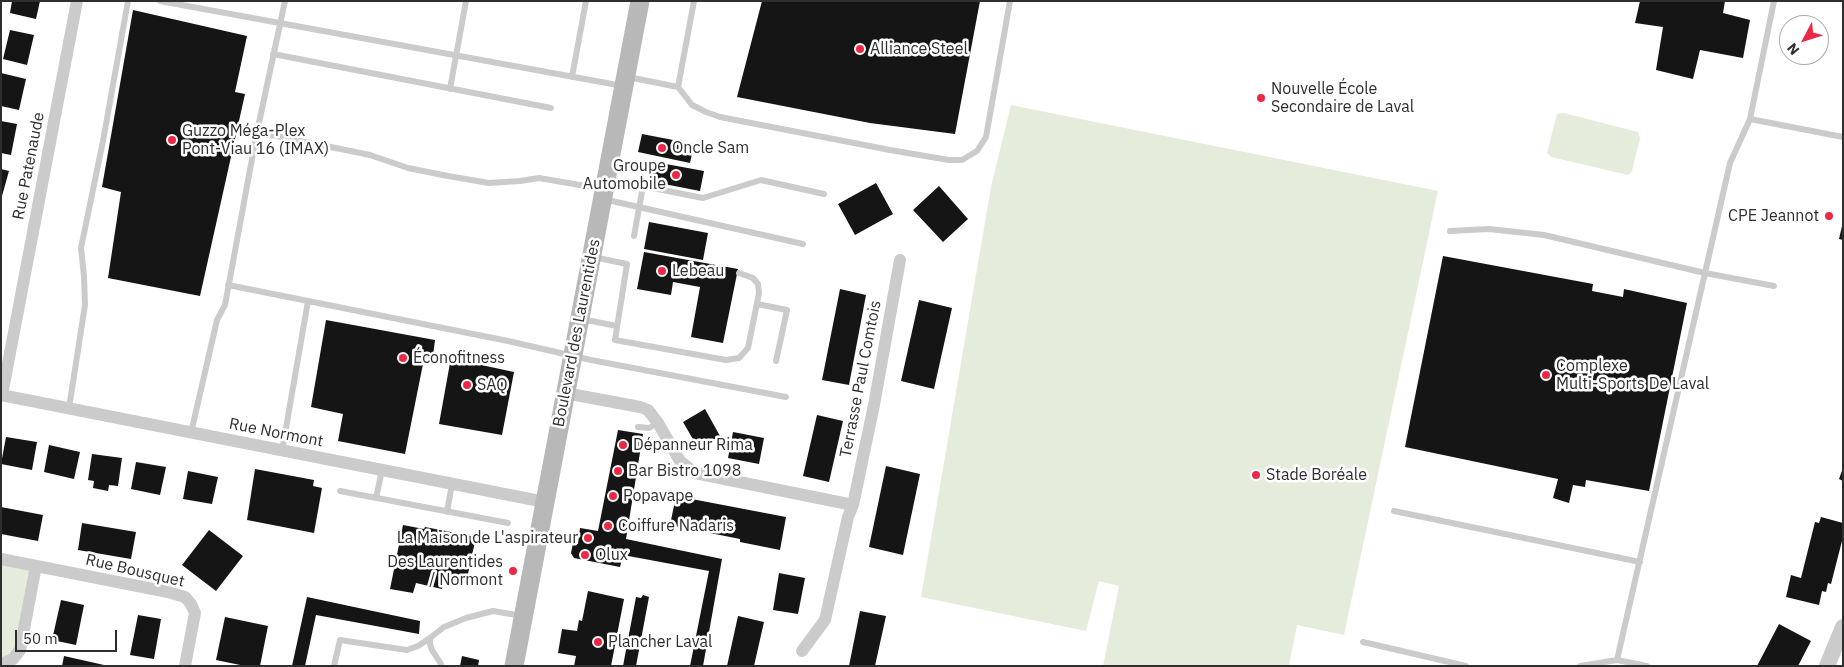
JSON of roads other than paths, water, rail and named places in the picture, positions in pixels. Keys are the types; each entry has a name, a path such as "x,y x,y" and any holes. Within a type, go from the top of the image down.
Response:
{"main road":[{"name":"Boulevard des Laurentides","path":"514,666 640,1"}],"street":[{"name":"Rue Patenaude","path":"2,395 77,1"},
{"name":"Terrasse Paul Comtois","path":"802,651 825,620 874,405 900,260"},
{"path":"565,393 642,407 650,412 658,423 680,461 695,473 852,504"},
{"name":"Rue Normont","path":"2,395 545,502"},
{"name":"Rue Bousquet","path":"1,559 185,597 192,604 195,613 185,666"},
{"path":"1,664 13,659 20,650 36,566"},
{"path":"1827,666 1843,627"}],"lane":[{"path":"69,408 84,305 84,276 81,248 103,141 128,1"},
{"path":"160,1 572,77 678,87"},
{"path":"191,433 217,320 225,305 257,132 285,1"},
{"path":"450,89 466,1"},
{"path":"572,77 586,1"},
{"path":"694,1 678,87 688,101 697,108 727,119 949,160 967,158 977,151 986,137 1010,1"},
{"path":"1617,660 1730,163 1750,119 1774,1"},
{"path":"273,54 552,108"},
{"path":"1750,119 1843,137"},
{"path":"257,132 370,155 408,168 489,183 539,178 604,189 643,186 703,198 761,180 824,194"},
{"path":"634,236 643,186"},
{"path":"604,189 640,207 803,244"},
{"path":"1450,231 1489,229 1537,234 1705,273 1774,286"},
{"path":"591,257 627,264 615,340 718,359 733,360 742,356 750,345 759,293 758,284 753,278 739,273"},
{"path":"228,285 508,341 573,356 786,397"},
{"path":"282,451 308,301"},
{"path":"757,304 787,310 776,362"},
{"path":"580,319 617,326"},
{"path":"638,427 648,428 658,423"},
{"path":"376,498 382,470"},
{"path":"447,512 452,484"},
{"path":"340,491 508,523"},
{"path":"1394,511 1640,562"},
{"path":"334,666 340,640 407,650 418,646 444,627 483,613 493,611 523,616"},
{"path":"430,638 432,650 441,664"},
{"path":"1363,642 1466,666"},
{"path":"1580,666 1617,660 1647,666"}],"place":[{"name":"Alliance Steel","path":"860,49"},
{"name":"Nouvelle École Secondaire de Laval","path":"1261,98"},
{"name":"Guzzo Méga-Plex Pont-Viau 16 (IMAX)","path":"172,140"},
{"name":"Oncle Sam","path":"662,148"},
{"name":"Groupe Automobile","path":"676,175"},
{"name":"CPE Jeannot","path":"1829,216"},
{"name":"Lebeau","path":"662,271"},
{"name":"Éconofitness","path":"403,358"},
{"name":"Complexe Multi-Sports De Laval","path":"1546,375"},
{"name":"SAQ","path":"467,385"},
{"name":"Dépanneur Rima","path":"623,445"},
{"name":"Bar Bistro 1098","path":"618,471"},
{"name":"Stade Boréale","path":"1256,475"},
{"name":"Popavape","path":"613,496"},
{"name":"Coiffure Nadaris","path":"608,526"},
{"name":"La Maison de L'aspirateur","path":"588,538"},
{"name":"Olux","path":"585,555"},
{"name":"Des Laurentides / Normont","path":"513,571"},
{"name":"Plancher Laval","path":"598,642"}]}
